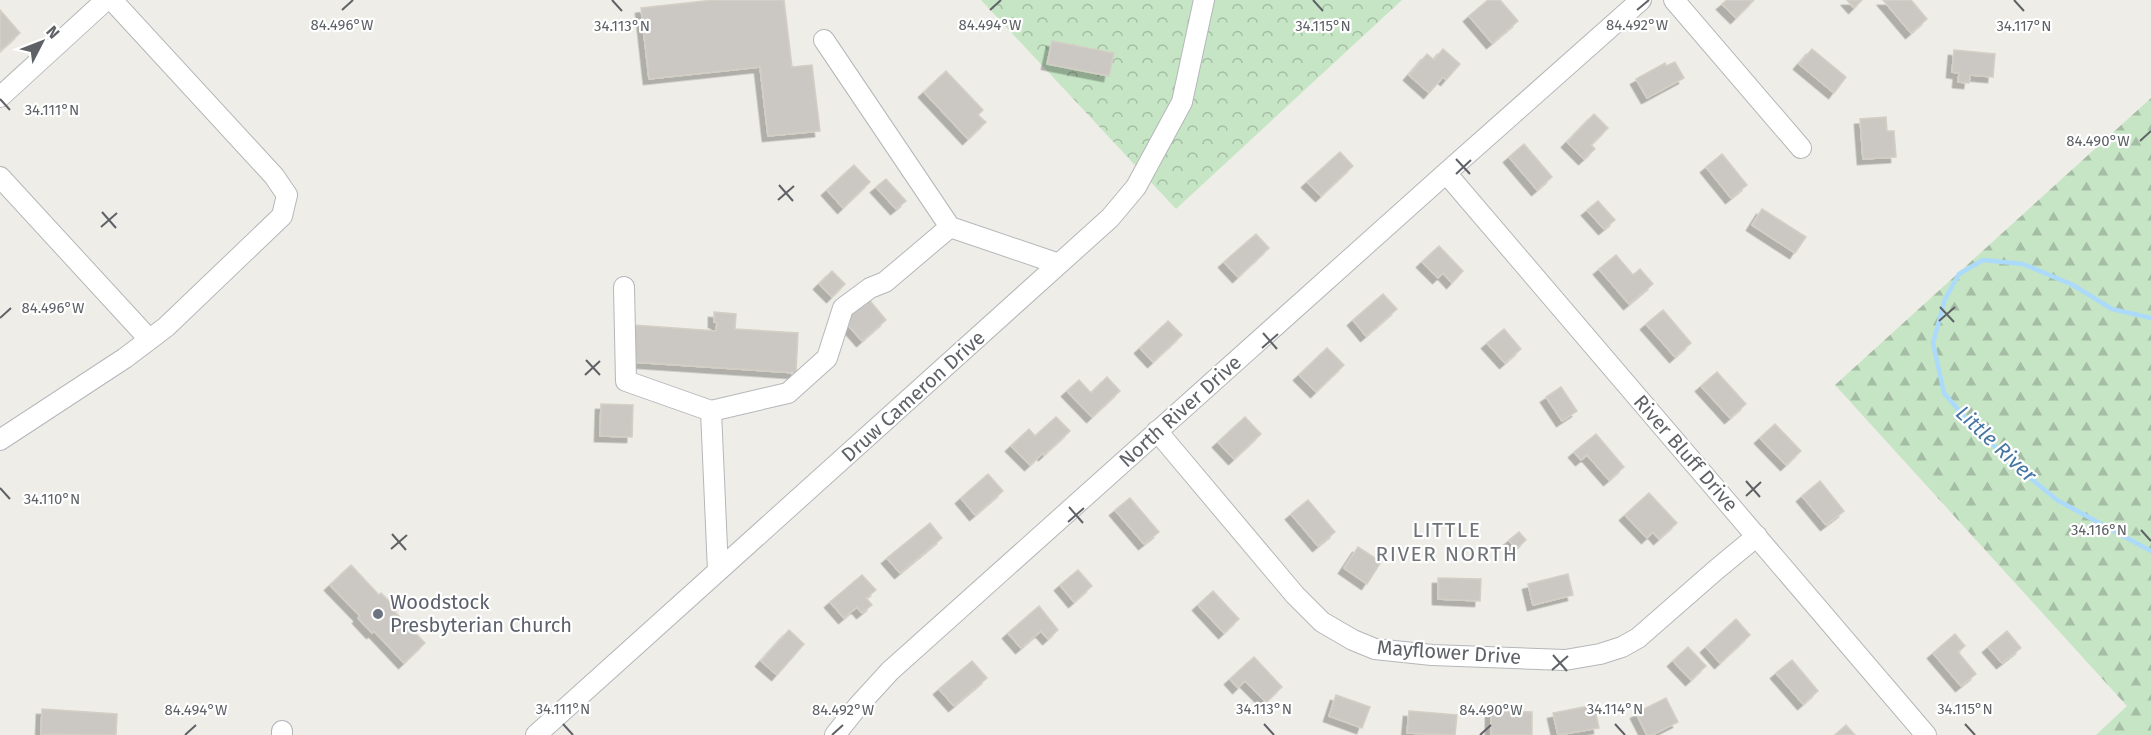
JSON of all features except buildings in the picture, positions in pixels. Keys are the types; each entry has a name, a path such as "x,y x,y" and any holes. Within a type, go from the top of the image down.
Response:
{"street":[{"path":"0,97 106,0"},
{"path":"0,440 125,358 165,327 282,216 287,195 274,176 112,0"},
{"name":"Druw Cameron Drive","path":"536,735 1110,218 1136,187 1182,102 1204,0"},
{"name":"North River Drive","path":"835,735 890,671 1641,0"},
{"path":"1674,0 1801,148"},
{"path":"824,40 950,227 1059,264"},
{"name":"River Bluff Drive","path":"1446,172 1926,735"},
{"path":"0,177 149,339"},
{"path":"624,287 626,381 711,411 788,393 827,358 843,308 870,288 885,282 950,227"},
{"path":"711,411 718,571"},
{"name":"Mayflower Drive","path":"1157,431 1295,595 1322,622 1353,640 1375,649 1432,655 1565,660 1600,654 1622,647 1638,638 1757,536"}],"green space":[{"path":"981,0 1402,0 1176,209"},
{"path":"2151,98 2151,735 2096,735 2127,706 1835,385"}],"waterway":[{"name":"Little River","path":"2151,318 2112,309 2073,285 2023,264 1983,260 1959,274 1945,299 1933,343 1944,393 1973,427 2057,500 2151,551"}],"place":[{"name":"Woodstock Presbyterian Church","path":"378,614"}],"district":[{"name":"LITTLE RIVER NORTH","path":"1447,542"}]}
